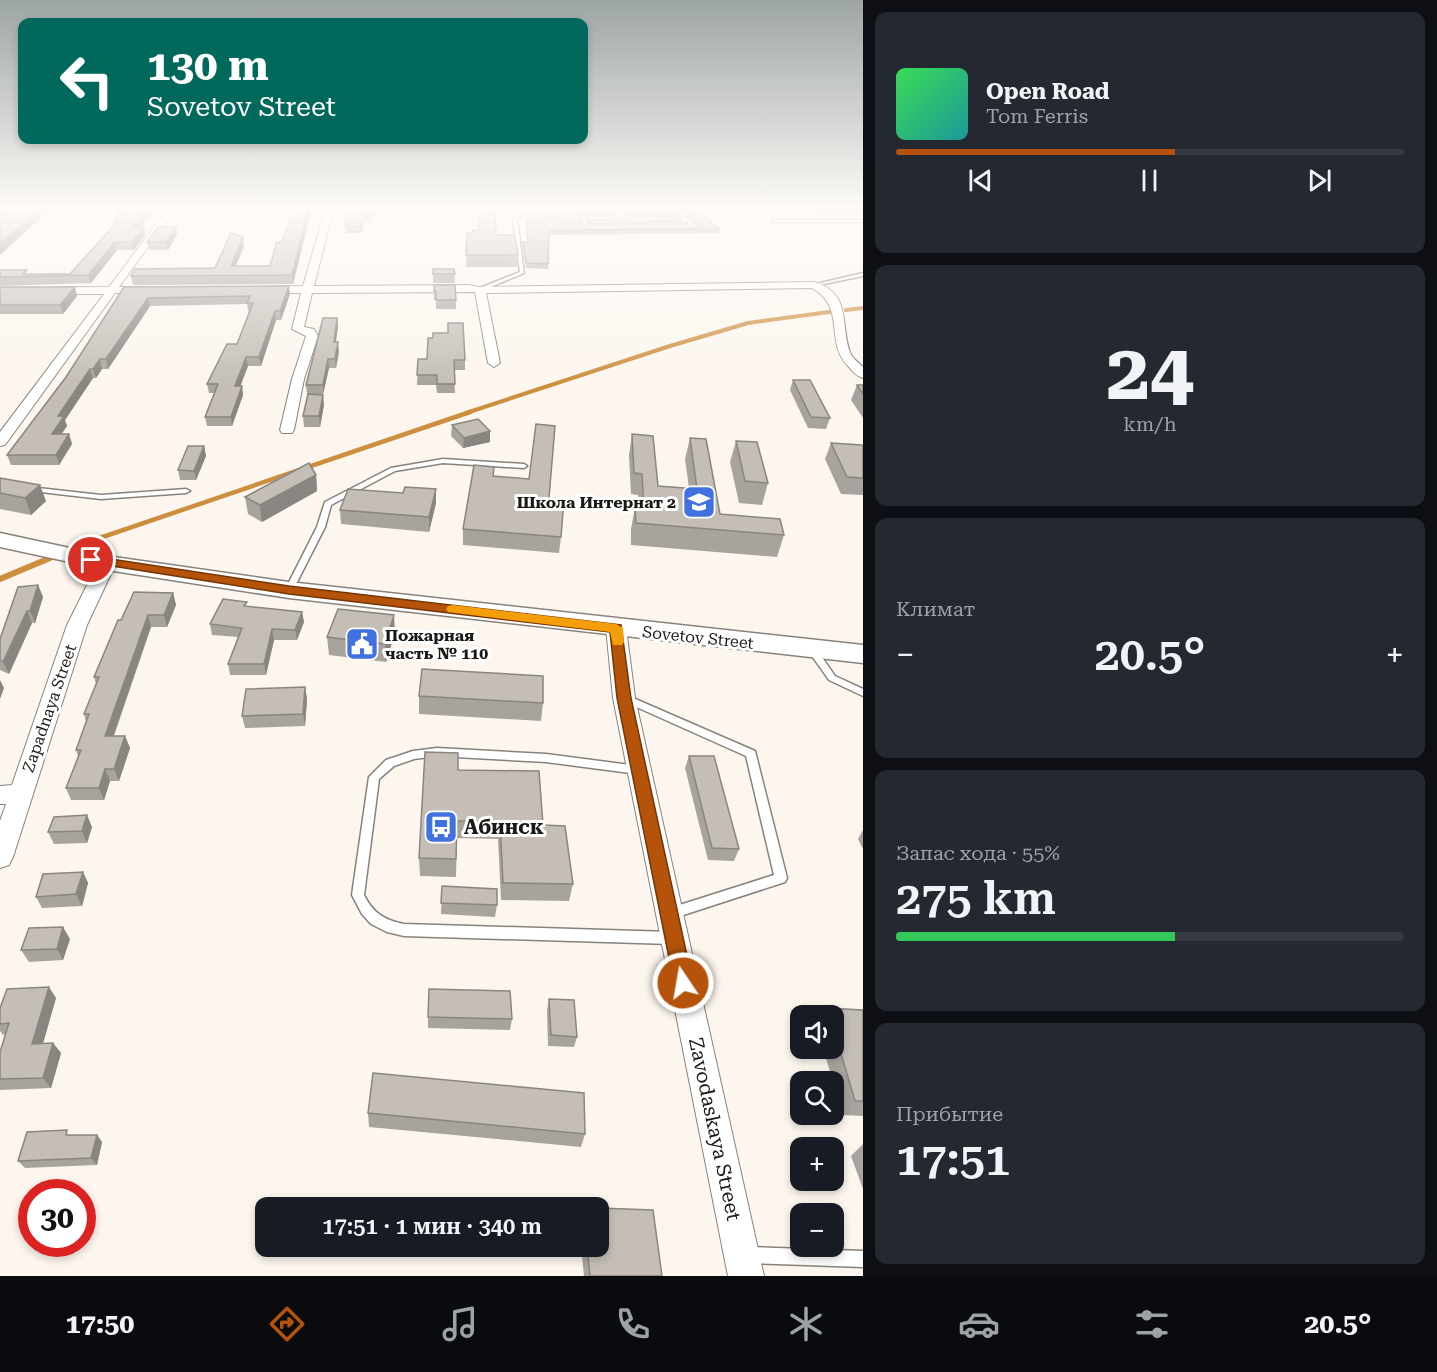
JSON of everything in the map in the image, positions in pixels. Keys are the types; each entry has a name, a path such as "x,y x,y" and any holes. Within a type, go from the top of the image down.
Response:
{"main road":[{"name":"Sovetov Street","path":"0,540 107,563 289,590 862,654"}],"street":[{"path":"0,442 130,267"},
{"path":"287,430 298,379 312,336 310,331 298,329 315,267"},
{"path":"252,290 468,288 479,290 814,285 825,290 836,306 843,333 844,353 862,374"},
{"path":"0,291 159,290"},
{"path":"479,290 483,297 494,363"},
{"name":"Zapadnaya Street","path":"0,857 10,795 77,625 107,563"},
{"name":"Zavodaskaya Street","path":"616,628 624,698 744,1265"}],"lane":[{"path":"479,290 522,273 521,267"},
{"path":"814,285 862,274"},
{"path":"289,590 321,527 328,504 393,469 443,461 524,466"},
{"path":"22,488 101,497 186,491"},
{"path":"812,649 832,678 862,693"},
{"path":"624,698 751,754 781,878 671,926 404,930 382,925 365,912 358,895 374,777 390,763 413,755 437,752 546,758 639,770"},
{"path":"744,1265 862,1259"}],"building":[{"path":"77,267 95,267 88,275 0,277 0,270 27,270 23,274 70,274"},
{"path":"294,267 292,275 131,276 135,269"},
{"path":"433,269 454,269 455,274 433,274"},
{"path":"434,285 455,285 456,300 436,300"},
{"path":"289,286 280,311 275,311 259,357 246,357 235,386 242,386 231,417 205,417 218,384 207,384 227,344 237,344 253,303 247,303 250,296 148,298 106,359 100,359 93,369 90,369 58,416 64,416 52,434 69,434 56,455 7,455 66,377 124,287"},
{"path":"0,287 75,287 60,305 0,305"},
{"path":"323,318 337,318 334,342 338,342 335,359 328,359 323,385 306,385"},
{"path":"448,323 463,323 465,360 454,360 455,384 437,384 437,375 417,375 418,359 427,359 428,338 433,338 433,333 448,333"},
{"path":"793,380 810,380 830,418 811,417"},
{"path":"857,385 863,385 863,394"},
{"path":"308,394 323,395 319,416 303,416"},
{"path":"478,419 490,431 464,438 452,425"},
{"path":"536,424 555,426 549,498 564,499 561,537 463,529 474,465 494,467 493,476 529,479"},
{"path":"632,434 653,436 658,486 697,489 690,438 706,439 720,514 780,519 784,535 636,523 635,507 644,508 642,474 634,473"},
{"path":"736,441 757,442 768,483 745,481"},
{"path":"831,443 863,446 863,478 847,477"},
{"path":"188,446 204,446 194,471 178,470"},
{"path":"309,463 316,475 260,505 245,497"},
{"path":"0,478 40,485 25,498 0,493"},
{"path":"405,487 436,489 429,517 340,510 348,489 403,493"},
{"path":"38,585 30,611 27,611 3,662 0,660 0,639 18,587"},
{"path":"134,592 173,593 164,615 148,615 105,736 125,736 114,769 105,769 99,788 66,788 81,750 76,750 89,714 84,714 99,677 94,677 118,620 121,620"},
{"path":"223,599 247,602 244,606 302,612 295,630 272,629 264,664 228,664 242,628 210,624"},
{"path":"338,609 394,615 385,644 327,637"},
{"path":"422,669 543,676 543,703 419,696"},
{"path":"305,687 303,714 242,716 246,689"},
{"path":"425,752 458,753 458,770 539,771 543,825 565,826 573,884 503,883 500,821 457,821 456,859 419,858"},
{"path":"689,756 714,756 739,849 712,848"},
{"path":"87,815 82,831 48,832 54,817"},
{"path":"83,872 76,894 36,897 43,874"},
{"path":"442,886 497,889 497,905 441,903"},
{"path":"63,927 57,949 21,950 29,928"},
{"path":"49,987 32,1044 53,1043 43,1078 0,1079 0,1052 9,1023 0,1024 0,1008 7,989"},
{"path":"429,989 510,991 512,1019 428,1017"},
{"path":"549,999 574,1000 577,1037 551,1035"},
{"path":"844,1009 863,1010 863,1101 855,1101 843,1059"},
{"path":"373,1073 584,1093 585,1134 368,1113"},
{"path":"67,1130 66,1135 97,1135 91,1158 18,1161 27,1132"},
{"path":"609,1208 653,1210 662,1276 590,1276 588,1257 609,1257"}],"waterway":[{"path":"846,310 863,308"},
{"path":"466,413 670,346 748,323 829,312"},
{"path":"46,559 82,544 470,412"},
{"path":"0,579 50,558"}],"slow traffic":[{"path":"453,609 616,628 618,642"}],"place":[{"name":"Школа Интернат 2","path":"699,502"},
{"name":"Пожарная часть № 110","path":"362,644"},
{"name":"Абинск","path":"441,827"}],"route":[{"path":"91,560 289,590 616,628 624,698 683,983"}]}
